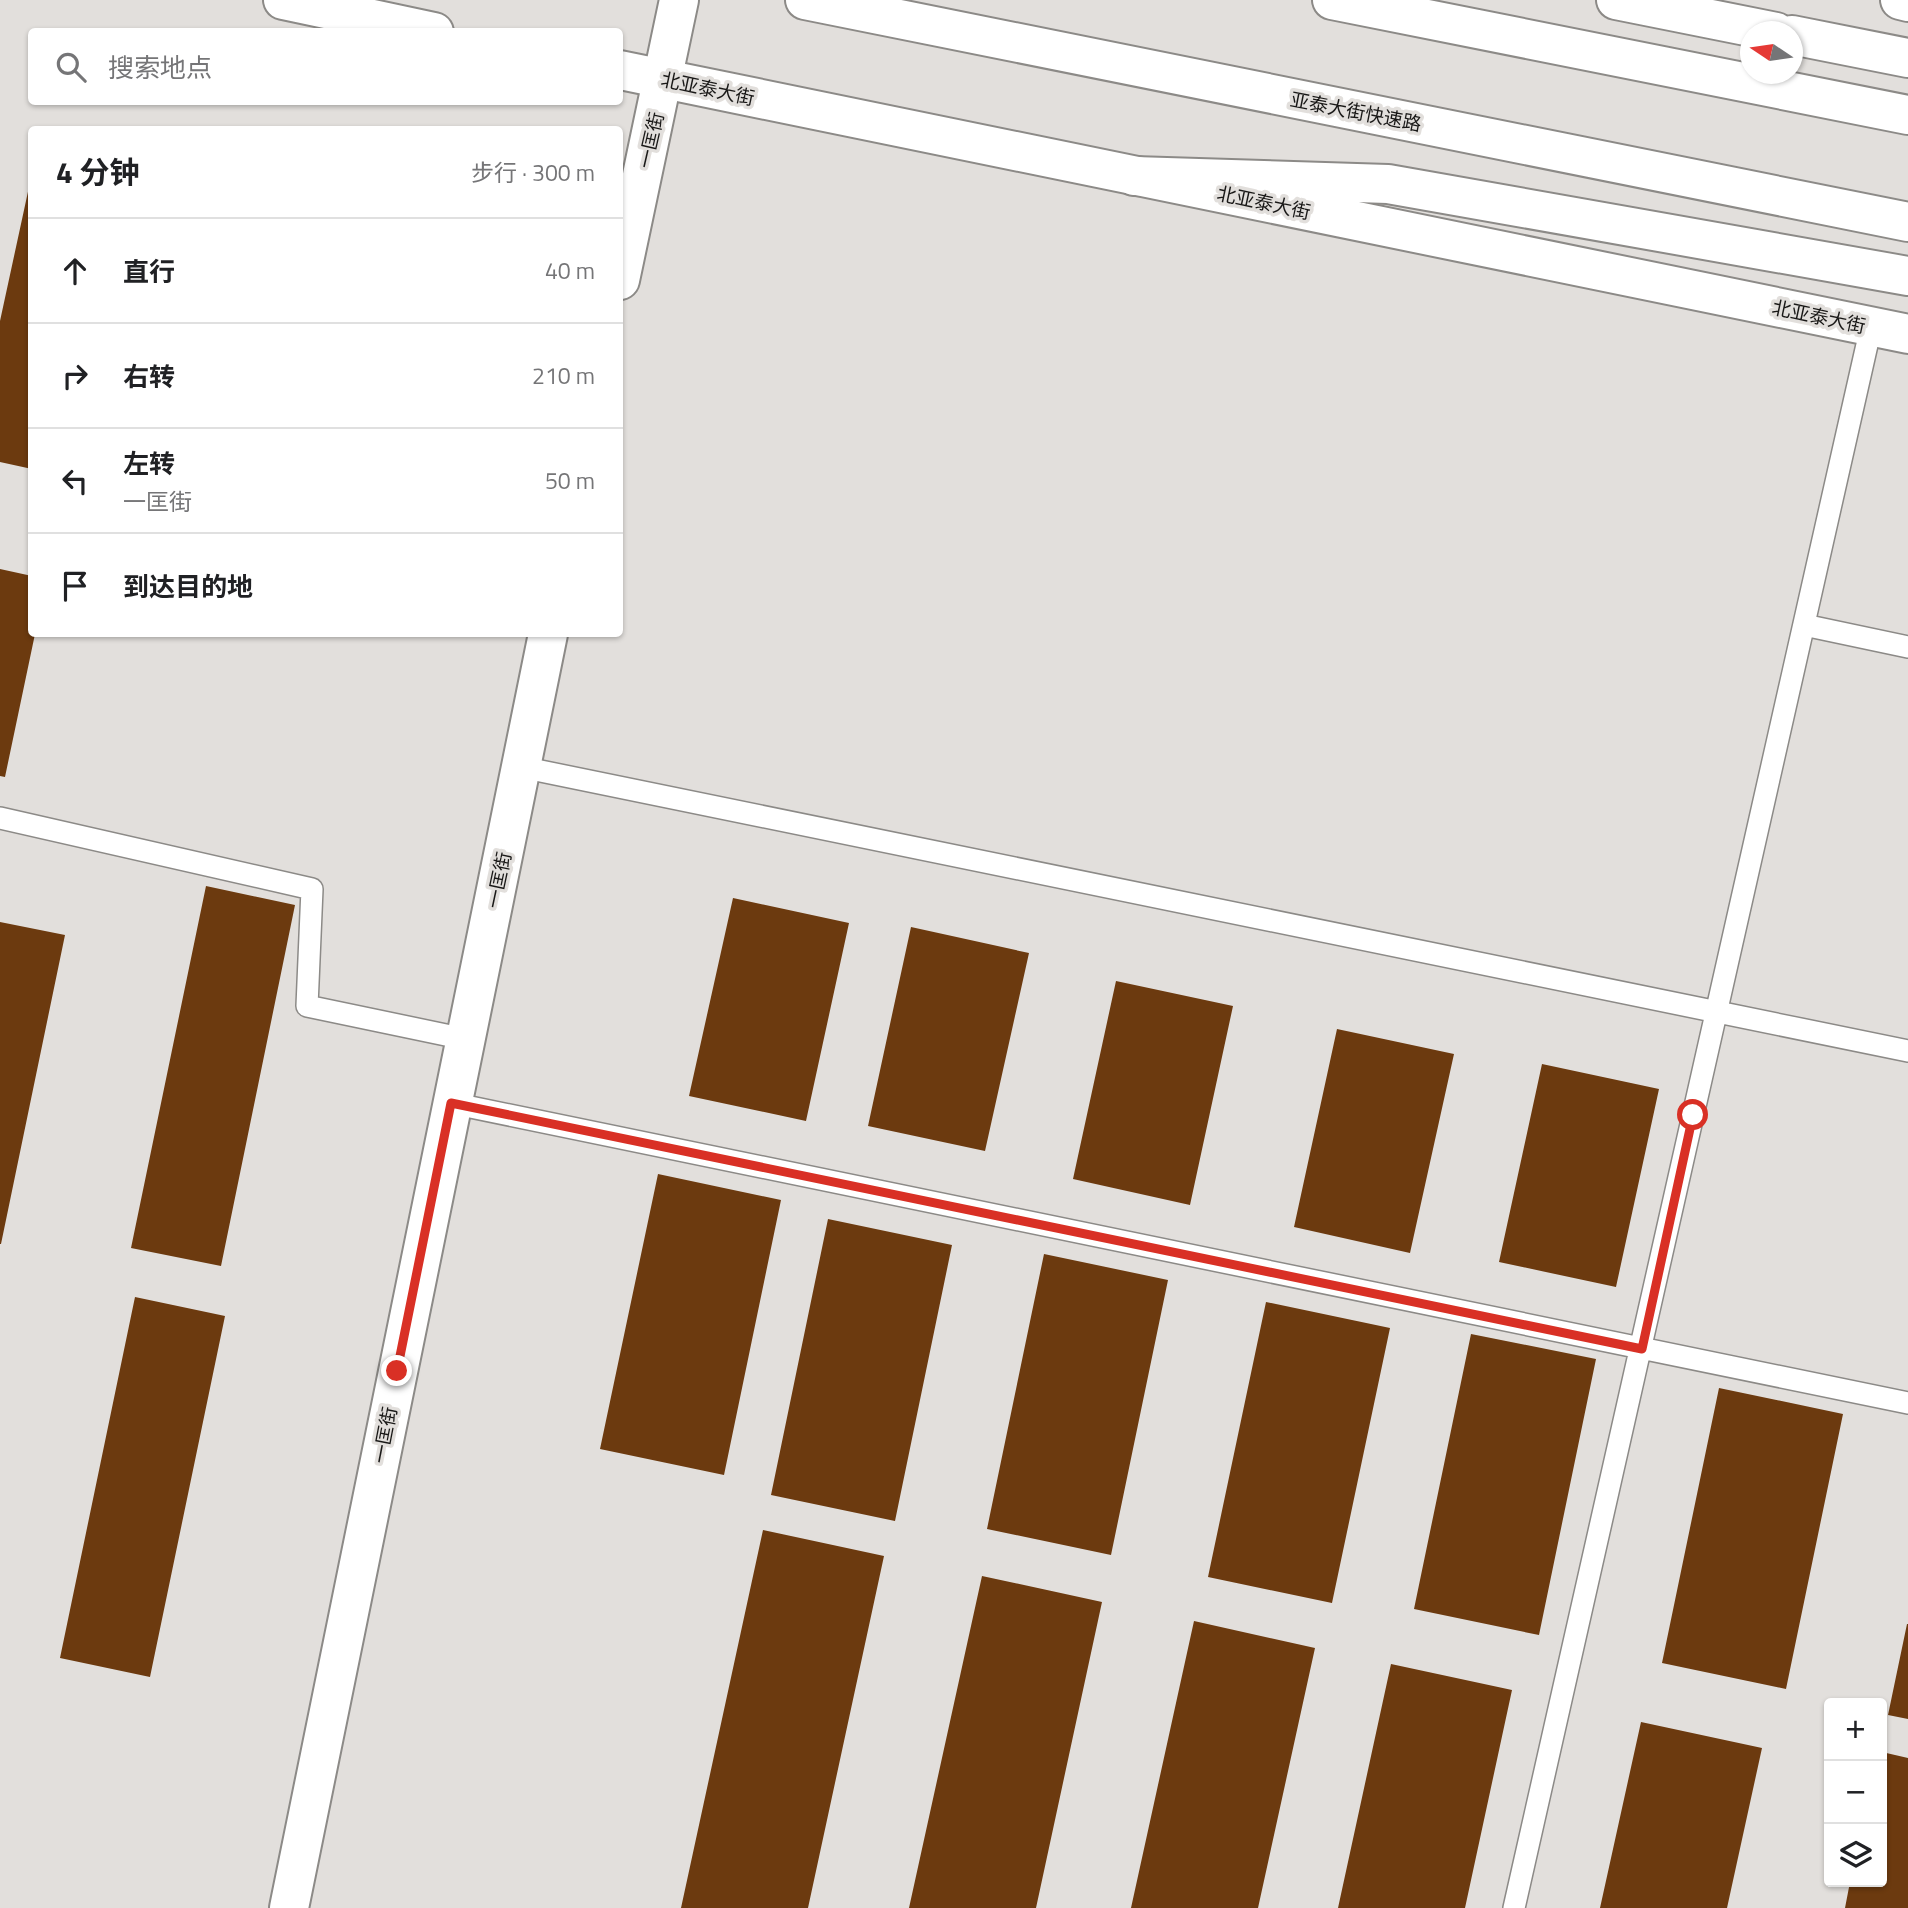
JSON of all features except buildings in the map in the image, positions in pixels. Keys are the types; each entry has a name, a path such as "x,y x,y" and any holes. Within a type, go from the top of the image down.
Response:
{"main road":[{"path":"283,0 415,28"},
{"name":"一匡街","path":"623,266 679,0"},
{"name":"亚泰大街快速路","path":"805,0 1908,222"},
{"path":"1332,0 1908,115"},
{"path":"1616,0 1740,25"},
{"path":"1900,0 1908,2"},
{"path":"1803,37 1908,58"},
{"name":"北亚泰大街","path":"623,71 1908,334"},
{"path":"1134,176 1388,184 1908,276"},
{"name":"一匡街","path":"289,1908 547,637"}],"lane":[{"path":"1514,1908 1871,327"},
{"path":"1804,625 1908,647"},
{"path":"521,767 1908,1051"},
{"path":"0,818 312,889 307,1006 465,1039"},
{"path":"451,1103 1908,1403"}],"route":[{"path":"397,1371 451,1103 1642,1349 1693,1115"}]}
